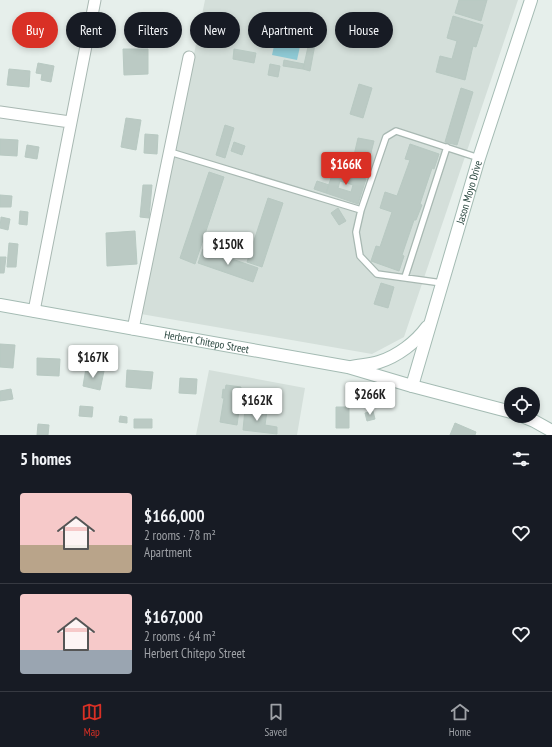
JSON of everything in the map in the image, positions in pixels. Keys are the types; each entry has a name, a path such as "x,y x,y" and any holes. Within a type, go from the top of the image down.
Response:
{"main road":[{"name":"Jason Moyo Drive","path":"412,386 479,158 531,0"},
{"name":"Herbert Chitepo Street","path":"0,305 348,367 412,386 504,410"},
{"path":"348,367 380,362 412,344 422,335 430,324 436,307"},
{"path":"538,423 552,431"}],"street":[{"path":"34,311 95,0"},
{"path":"133,329 189,57"},
{"path":"0,112 70,122"}],"lane":[{"path":"443,283 377,274 360,256 356,232 361,210 386,137 396,131 479,158"},
{"path":"405,278 447,148"},
{"path":"170,152 361,210"}],"shaded area":[{"path":"205,0 518,0 404,337 372,354 141,314 195,48 240,48 240,12 203,12"},
{"path":"209,370 305,388 297,435 196,435"}],"water":[{"path":"274,48 300,48 297,60 272,55"}],"building":[{"path":"459,0 487,0 481,21 455,13"},
{"path":"453,16 483,25 476,47 473,46 465,80 436,72 440,56 452,59 457,41 447,38"},
{"path":"308,48 314,48 310,71 303,69"},
{"path":"123,49 148,49 148,74 124,75"},
{"path":"234,49 256,53 254,63 233,59"},
{"path":"284,60 304,64 303,69 283,66"},
{"path":"38,63 54,66 51,82 41,80 42,74 36,73"},
{"path":"270,64 280,66 278,77 268,75"},
{"path":"9,69 30,71 29,87 7,85"},
{"path":"359,84 372,88 363,118 350,114"},
{"path":"461,88 473,92 457,145 445,142"},
{"path":"126,118 141,120 136,150 121,147"},
{"path":"225,125 234,128 225,158 216,155"},
{"path":"145,134 158,135 157,154 144,153"},
{"path":"358,138 374,141 365,176 350,172"},
{"path":"0,139 18,140 17,156 0,155"},
{"path":"234,142 245,146 242,155 231,151"},
{"path":"410,144 439,154 434,169 432,168 420,204 422,205 416,220 414,220 402,255 404,256 399,271 371,261 376,246 380,247 392,212 380,208 385,192 397,196 410,160 405,159"},
{"path":"27,145 39,147 37,159 25,157"},
{"path":"334,169 366,179 358,204 326,193","holes":["340,181 353,185 351,192 338,188"]},
{"path":"209,172 224,177 195,264 180,258"},
{"path":"317,181 329,185 326,193 314,189"},
{"path":"143,185 152,185 149,218 140,217"},
{"path":"0,195 12,196 11,207 0,207"},
{"path":"268,198 283,203 262,267 247,262"},
{"path":"338,208 346,221 339,225 331,213"},
{"path":"20,211 28,212 27,225 19,224"},
{"path":"1,217 10,219 8,230 0,228"},
{"path":"135,231 137,264 107,266 106,233"},
{"path":"9,243 18,244 16,267 7,267"},
{"path":"203,249 258,268 253,282 198,263"},
{"path":"0,257 6,257 4,273 0,273"},
{"path":"381,283 394,287 388,308 374,304"},
{"path":"0,344 15,345 13,368 0,367"},
{"path":"37,358 60,359 59,376 37,375"},
{"path":"86,368 104,371 100,390 83,386"},
{"path":"127,370 153,372 151,389 126,387"},
{"path":"180,378 197,379 196,394 179,393"},
{"path":"226,385 241,387 238,403 240,404 237,425 220,422 224,398 222,398 223,389 225,390"},
{"path":"11,389 13,399 0,401 0,391"},
{"path":"80,406 93,407 92,417 79,416"},
{"path":"336,407 349,407 349,428 336,428"},
{"path":"245,409 267,411 265,425 277,427 277,434 243,430"},
{"path":"373,411 375,419 367,421 365,413"},
{"path":"120,416 127,417 127,423 119,422"},
{"path":"134,419 152,419 152,428 134,428"},
{"path":"455,423 476,432 475,435 450,435"},
{"path":"38,424 49,425 48,435 37,435"}]}
